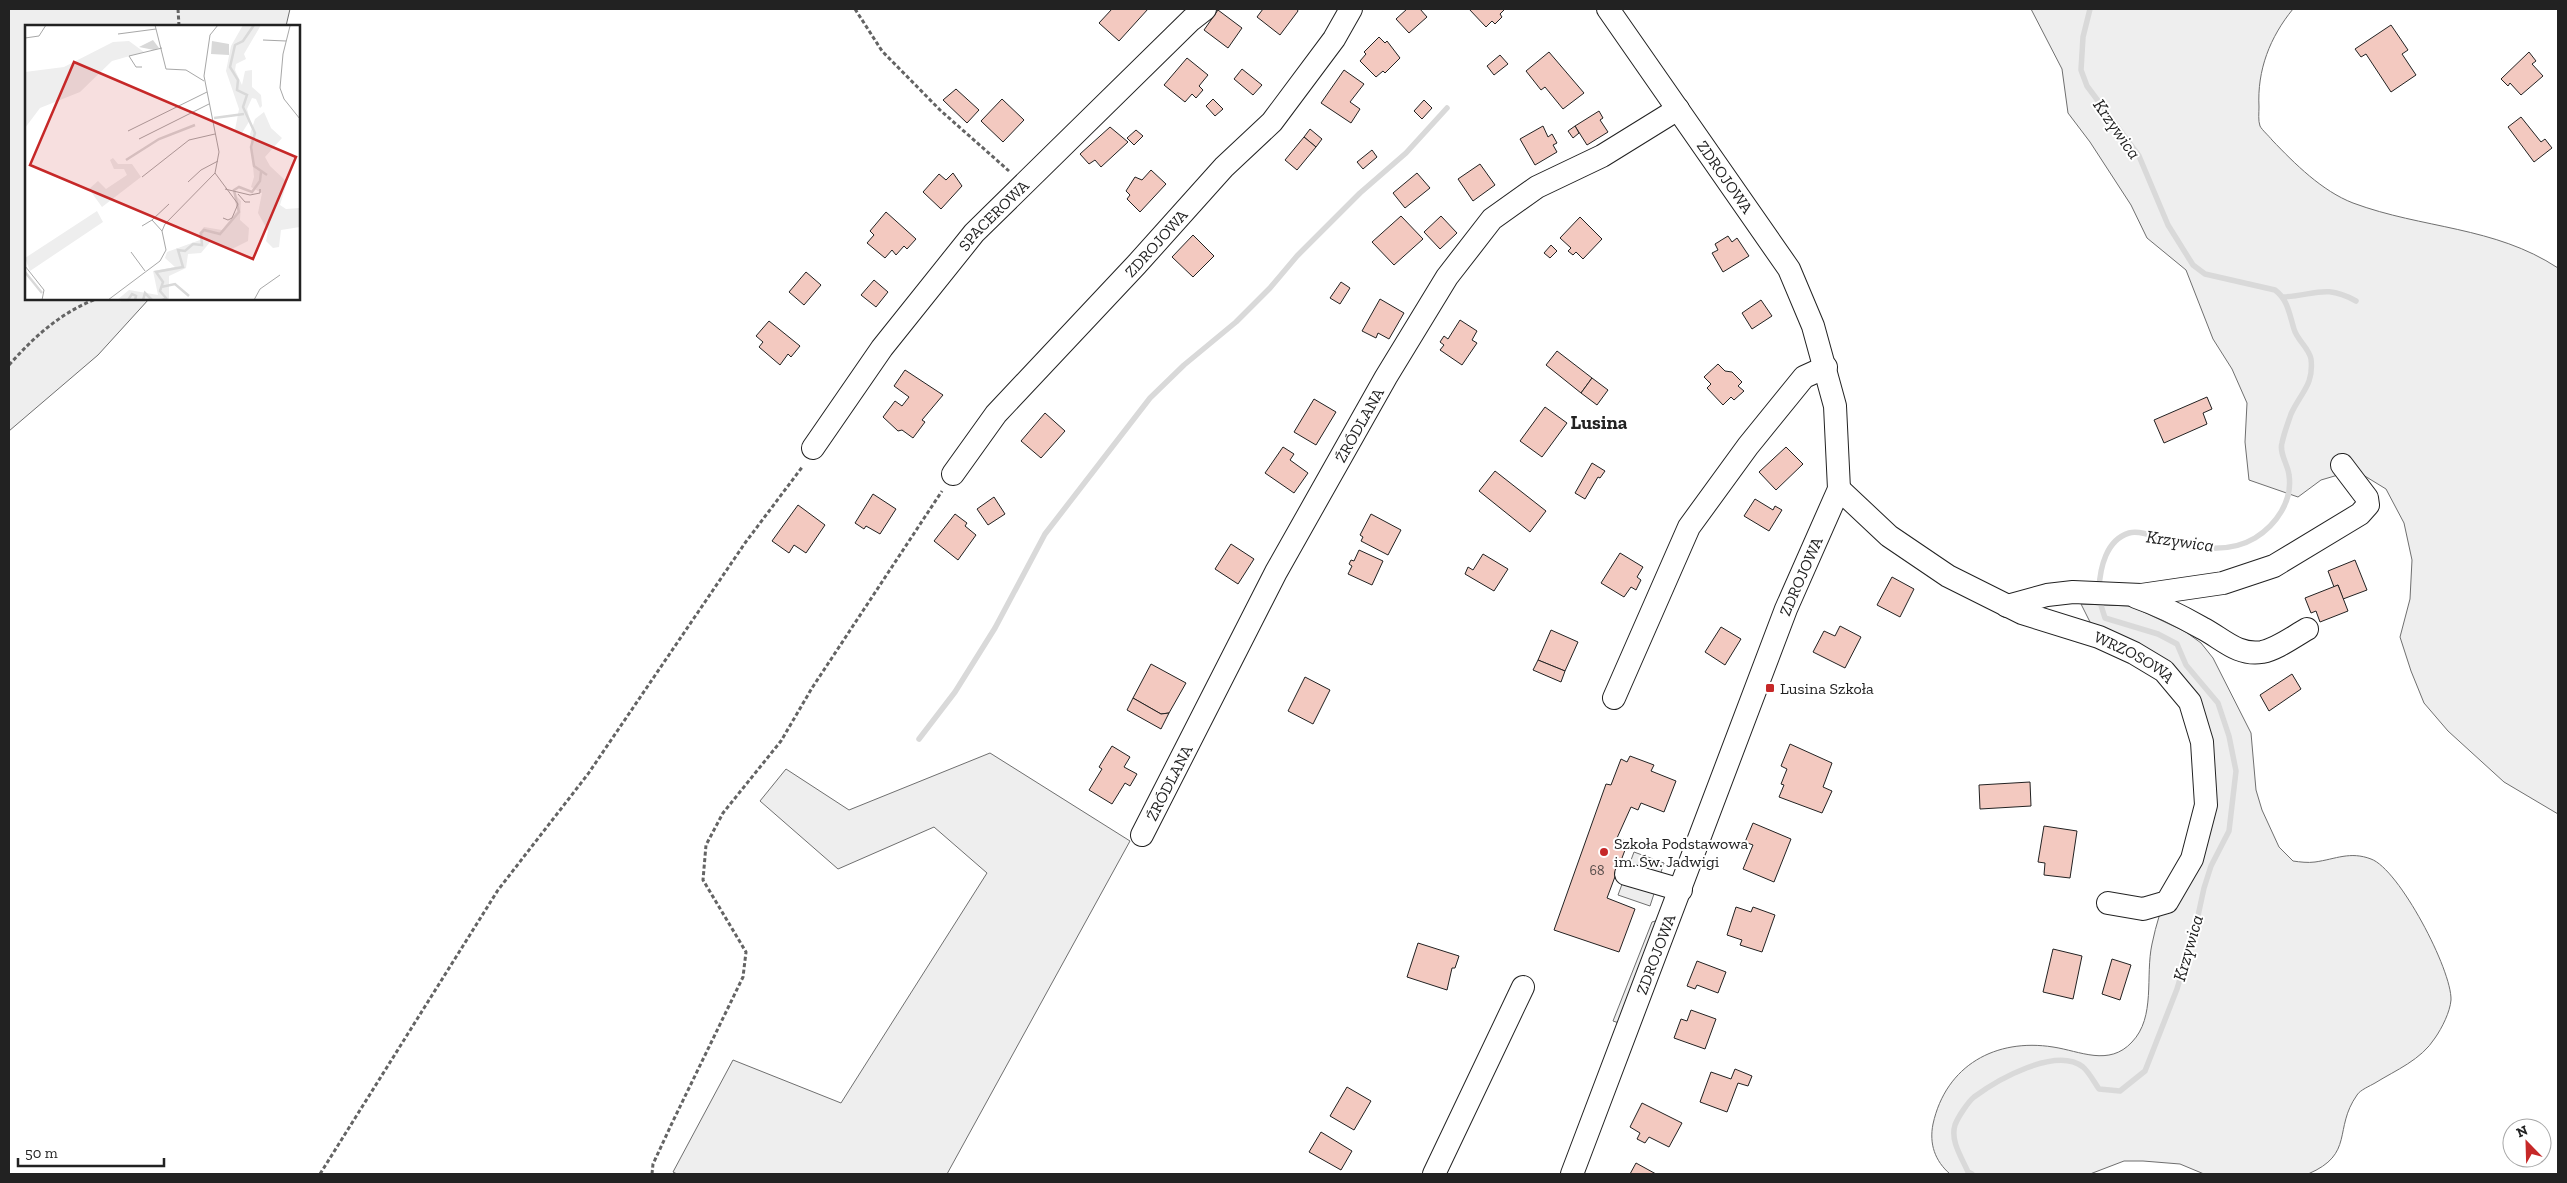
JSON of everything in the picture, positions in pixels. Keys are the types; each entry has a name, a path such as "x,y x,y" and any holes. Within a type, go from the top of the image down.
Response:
{"street":[{"name":"SPACEROWA","path":"813,448 882,348 934,280 974,233 1190,20 1205,9"},
{"name":"ZDROJOWA","path":"953,474 996,414 1137,264 1224,167 1272,122 1334,39 1351,9"},
{"name":"ZDROJOWA","path":"1572,1174 1786,609 1839,489 1835,406 1813,326 1789,269 1608,9"},
{"name":"ŹRÓDLANA","path":"1142,835 1276,572 1386,377 1447,277 1492,219 1537,187 1602,156 1678,109"},
{"path":"1614,698 1690,527 1748,446 1804,377 1826,368"},
{"path":"2007,606 2047,595 2073,592 2122,595 2222,583 2252,575 2274,566 2360,514 2368,505 2367,498 2342,465"},
{"name":"WRZOSOWA","path":"1839,489 1889,536 1948,576 2022,613 2100,637 2134,653 2164,671 2190,702 2202,742 2206,805 2192,859 2167,902 2143,909 2108,903"},
{"path":"2122,595 2155,603 2205,629 2221,641 2249,652 2262,652 2307,629"},
{"path":"1626,874 1681,890"},
{"path":"1434,1174 1523,986"}],"path":[{"path":"178,9 179,25"},
{"path":"856,9 882,50 940,110 1023,184"},
{"path":"9,365 34,336 79,305 93,300"},
{"path":"320,1174 498,890 588,774 744,543 806,463 813,448"},
{"path":"652,1174 653,1164 744,976 746,952 703,880 706,845 723,813 780,741 812,688 953,474"}],"shaded area":[{"path":"9,9 290,9 286,25 25,25 25,300 148,300 98,355 9,431"},
{"path":"2031,9 2293,9 2278,31 2267,55 2260,80 2259,93 2260,126 2290,158 2320,184 2353,203 2379,212 2483,236 2509,244 2534,254 2558,268 2558,814 2504,782 2448,731 2424,703 2400,637 2410,599 2412,560 2404,523 2386,489 2355,470 2321,480 2298,497 2249,480 2245,442 2247,403 2232,369 2213,339 2186,270 2147,238 2131,205 2090,142 2068,113 2062,69"},
{"path":"2081,604 2131,606 2186,632 2201,643 2213,658 2251,733 2256,790 2262,810 2279,847 2293,861 2312,862 2343,856 2356,856 2371,859 2383,867 2409,900 2434,945 2443,967 2451,1000 2447,1015 2438,1034 2429,1046 2415,1058 2400,1069 2358,1093 2350,1107 2338,1149 2323,1166 2308,1174 2204,1174 2180,1164 2124,1161 2090,1174 1950,1174 1940,1164 1934,1152 1932,1131 1940,1103 1949,1086 1962,1071 1976,1060 1993,1052 2012,1047 2032,1045 2104,1056 2123,1050 2132,1042 2144,1021 2147,1008 2150,956 2159,915 2174,874 2206,800 2207,790 2192,702 2092,626"},
{"path":"990,753 1130,841 947,1174 677,1174 673,1172 733,1060 841,1103 987,873 934,827 838,869 760,801 786,769 849,810"},
{"path":"1634,852 1664,863 1650,906 1618,895"},
{"path":"1659,920 1619,1023 1613,1021 1652,922"}],"building":[{"path":"1112,9 1148,9 1119,41 1099,23"},
{"path":"1263,9 1297,9 1298,11 1280,35 1257,17"},
{"path":"1407,9 1420,9 1427,17 1409,33 1396,19"},
{"path":"1469,9 1505,9 1500,14 1502,17 1495,24 1492,21 1486,27"},
{"path":"1218,10 1242,28 1228,48 1204,30"},
{"path":"2391,25 2408,50 2402,54 2416,75 2391,92 2366,54 2361,57 2355,49"},
{"path":"1379,37 1385,43 1387,41 1400,58 1385,73 1383,71 1376,77 1360,61 1366,54 1364,52"},
{"path":"1549,52 1584,93 1563,109 1545,87 1541,90 1526,71"},
{"path":"2529,52 2536,61 2532,64 2543,76 2521,95 2510,83 2508,86 2501,79"},
{"path":"1500,55 1508,64 1494,75 1487,66"},
{"path":"1187,58 1208,75 1199,86 1203,90 1196,98 1192,94 1185,102 1164,85"},
{"path":"1242,69 1262,85 1253,95 1234,79"},
{"path":"1344,70 1364,84 1350,102 1360,109 1351,123 1321,103"},
{"path":"956,89 979,110 967,123 943,100"},
{"path":"1002,99 1024,120 1003,142 981,121"},
{"path":"1213,99 1223,109 1215,116 1206,106"},
{"path":"1424,100 1432,108 1422,119 1414,111"},
{"path":"1599,111 1603,118 1600,120 1608,132 1587,145 1575,126"},
{"path":"2521,117 2541,142 2545,139 2552,148 2534,162 2508,127"},
{"path":"1543,126 1548,137 1552,134 1557,143 1553,145 1557,152 1535,165 1520,139"},
{"path":"1575,126 1579,133 1573,138 1568,131"},
{"path":"1110,127 1128,142 1101,167 1095,160 1089,164 1080,154"},
{"path":"1310,129 1322,139 1316,147 1304,137"},
{"path":"1136,130 1143,136 1134,145 1127,138"},
{"path":"1304,137 1316,147 1297,170 1285,160"},
{"path":"1372,150 1377,157 1363,169 1357,162"},
{"path":"1480,164 1495,185 1473,201 1458,179"},
{"path":"1151,170 1166,184 1140,212 1127,199 1130,195 1126,191 1135,177 1142,180"},
{"path":"953,173 962,186 941,209 923,192 939,174 946,180"},
{"path":"1417,173 1430,188 1405,208 1393,193"},
{"path":"886,212 916,239 907,249 904,246 896,255 892,250 885,258 867,243 874,235 870,231"},
{"path":"1401,216 1423,239 1394,265 1372,242"},
{"path":"1441,216 1457,233 1440,249 1424,232"},
{"path":"1580,217 1602,239 1583,259 1576,252 1573,255 1568,251 1571,248 1560,238"},
{"path":"1193,235 1214,256 1193,277 1172,257"},
{"path":"1728,236 1732,242 1737,238 1749,256 1723,272 1712,253 1718,250 1715,244"},
{"path":"1551,245 1557,251 1550,258 1544,253"},
{"path":"806,272 821,285 804,305 789,292"},
{"path":"874,280 888,292 876,307 861,295"},
{"path":"1341,282 1350,288 1340,304 1330,298"},
{"path":"1380,299 1404,313 1389,339 1378,333 1376,338 1362,331"},
{"path":"1761,300 1772,316 1752,329 1742,313"},
{"path":"1460,320 1477,331 1472,340 1477,343 1462,365 1440,350 1444,345 1440,342 1444,336 1448,339"},
{"path":"769,321 800,346 791,357 788,354 780,365 759,347 763,342 756,336"},
{"path":"1557,351 1592,378 1581,393 1546,365"},
{"path":"1718,364 1725,371 1732,372 1742,382 1738,386 1744,391 1734,400 1731,397 1723,405 1707,388 1711,384 1704,377"},
{"path":"905,370 943,395 922,420 925,422 913,438 902,430 898,431 883,417 895,401 902,406 909,397 894,386"},
{"path":"1592,378 1608,390 1597,405 1581,393"},
{"path":"2207,397 2212,409 2203,413 2207,424 2164,443 2154,420"},
{"path":"1314,399 1336,412 1316,445 1294,432"},
{"path":"1545,407 1567,423 1542,457 1520,441"},
{"path":"1045,413 1065,431 1041,458 1021,441"},
{"path":"1283,447 1294,454 1290,460 1308,473 1294,493 1265,473"},
{"path":"1786,447 1803,464 1776,490 1759,472"},
{"path":"1592,463 1605,471 1600,478 1598,477 1585,499 1575,493"},
{"path":"1495,471 1546,511 1530,532 1479,491"},
{"path":"873,494 896,509 880,534 866,526 864,529 855,523"},
{"path":"994,497 1005,514 988,525 977,509"},
{"path":"1755,499 1773,510 1775,506 1782,510 1769,531 1744,516"},
{"path":"798,505 825,525 806,553 794,545 789,553 772,541"},
{"path":"955,514 967,523 965,526 976,535 958,560 934,541"},
{"path":"1371,514 1401,530 1388,555 1361,541 1363,537 1360,535"},
{"path":"1231,544 1254,559 1238,584 1215,569"},
{"path":"1359,550 1383,561 1372,585 1348,574 1352,566 1349,564 1351,560 1354,561"},
{"path":"1620,553 1643,567 1637,577 1641,580 1636,590 1631,587 1624,597 1601,583"},
{"path":"1483,554 1508,569 1494,591 1465,574 1468,567 1473,570"},
{"path":"2355,560 2367,590 2343,599 2338,585 2334,587 2328,571"},
{"path":"1892,577 1914,589 1900,617 1877,605"},
{"path":"2338,585 2348,611 2320,622 2316,611 2311,613 2305,598"},
{"path":"1840,626 1861,637 1845,668 1813,652 1824,631 1835,636"},
{"path":"1721,627 1741,639 1725,665 1705,652"},
{"path":"1551,630 1578,642 1565,671 1538,660"},
{"path":"1538,660 1565,671 1561,682 1533,670"},
{"path":"1151,664 1186,683 1169,713 1161,714 1133,698"},
{"path":"2292,674 2301,689 2269,711 2260,695"},
{"path":"1305,677 1330,690 1313,724 1288,711"},
{"path":"1133,698 1161,714 1169,713 1161,729 1127,710"},
{"path":"1790,744 1832,763 1823,787 1832,791 1822,813 1779,797 1784,785 1781,784 1787,769 1781,766"},
{"path":"1112,746 1130,757 1124,767 1137,774 1130,786 1125,783 1112,804 1089,790 1102,769 1099,767"},
{"name":"Szkoła Podstawowa im. Św. Jadwigi","path":"1630,756 1654,765 1651,771 1676,781 1664,812 1641,803 1638,810 1631,807 1617,838 1628,842 1607,898 1635,909 1619,952 1554,930 1606,784 1611,785 1621,759 1627,762"},
{"path":"2030,782 2031,806 1980,809 1979,785"},
{"path":"1753,823 1791,839 1774,882 1743,869 1753,845 1745,842"},
{"path":"2044,826 2077,831 2070,878 2044,875 2045,863 2038,862"},
{"path":"1736,907 1751,912 1753,907 1775,915 1762,952 1740,945 1742,940 1727,935"},
{"path":"1418,943 1459,956 1455,968 1452,968 1447,990 1407,977"},
{"path":"2053,949 2082,956 2073,999 2043,992"},
{"path":"2112,959 2131,965 2120,1000 2102,994"},
{"path":"1697,961 1726,972 1718,993 1697,985 1695,989 1687,986"},
{"path":"1691,1010 1716,1019 1705,1049 1674,1038 1681,1019 1687,1021"},
{"path":"1735,1069 1752,1076 1748,1086 1738,1083 1727,1112 1700,1102 1711,1072 1731,1079"},
{"path":"1347,1087 1371,1101 1354,1130 1330,1116"},
{"path":"1642,1103 1682,1123 1669,1147 1649,1137 1645,1143 1637,1139 1640,1133 1630,1127"},
{"path":"1321,1132 1352,1151 1341,1170 1309,1152"},
{"path":"1636,1163 1656,1174 1630,1174"}],"waterway":[{"name":"Krzywica","path":"2090,9 2083,37 2081,70 2087,86 2139,156 2168,225 2193,265 2205,274 2275,290 2288,307 2296,333 2311,359 2309,382 2291,414 2281,447 2290,485 2286,503 2270,526 2263,533 2244,543 2233,547 2221,548 2197,547 2141,533 2129,533 2121,537 2110,548 2103,564 2099,589"},
{"path":"919,739 955,692 995,628 1045,534 1150,398 1184,365 1236,322 1270,288 1297,256 1360,193 1406,153 1447,108"},
{"path":"2284,297 2328,292 2356,301"},
{"name":"Krzywica","path":"1972,1174 1968,1172 1957,1149 1954,1137 1955,1125 1972,1099 1997,1082 2027,1068 2058,1060 2072,1062 2083,1067 2099,1089 2120,1091 2145,1071 2177,989 2211,866 2229,831 2236,771 2229,736 2218,703 2186,665 2177,644 2158,634 2105,618 2099,599"}],"place":[{"name":"Lusina Szkoła","path":"1770,688"},
{"name":"Szkoła Podstawowa im. Św. Jadwigi","path":"1604,852"}],"district":[{"name":"Lusina","path":"1599,422"}]}
